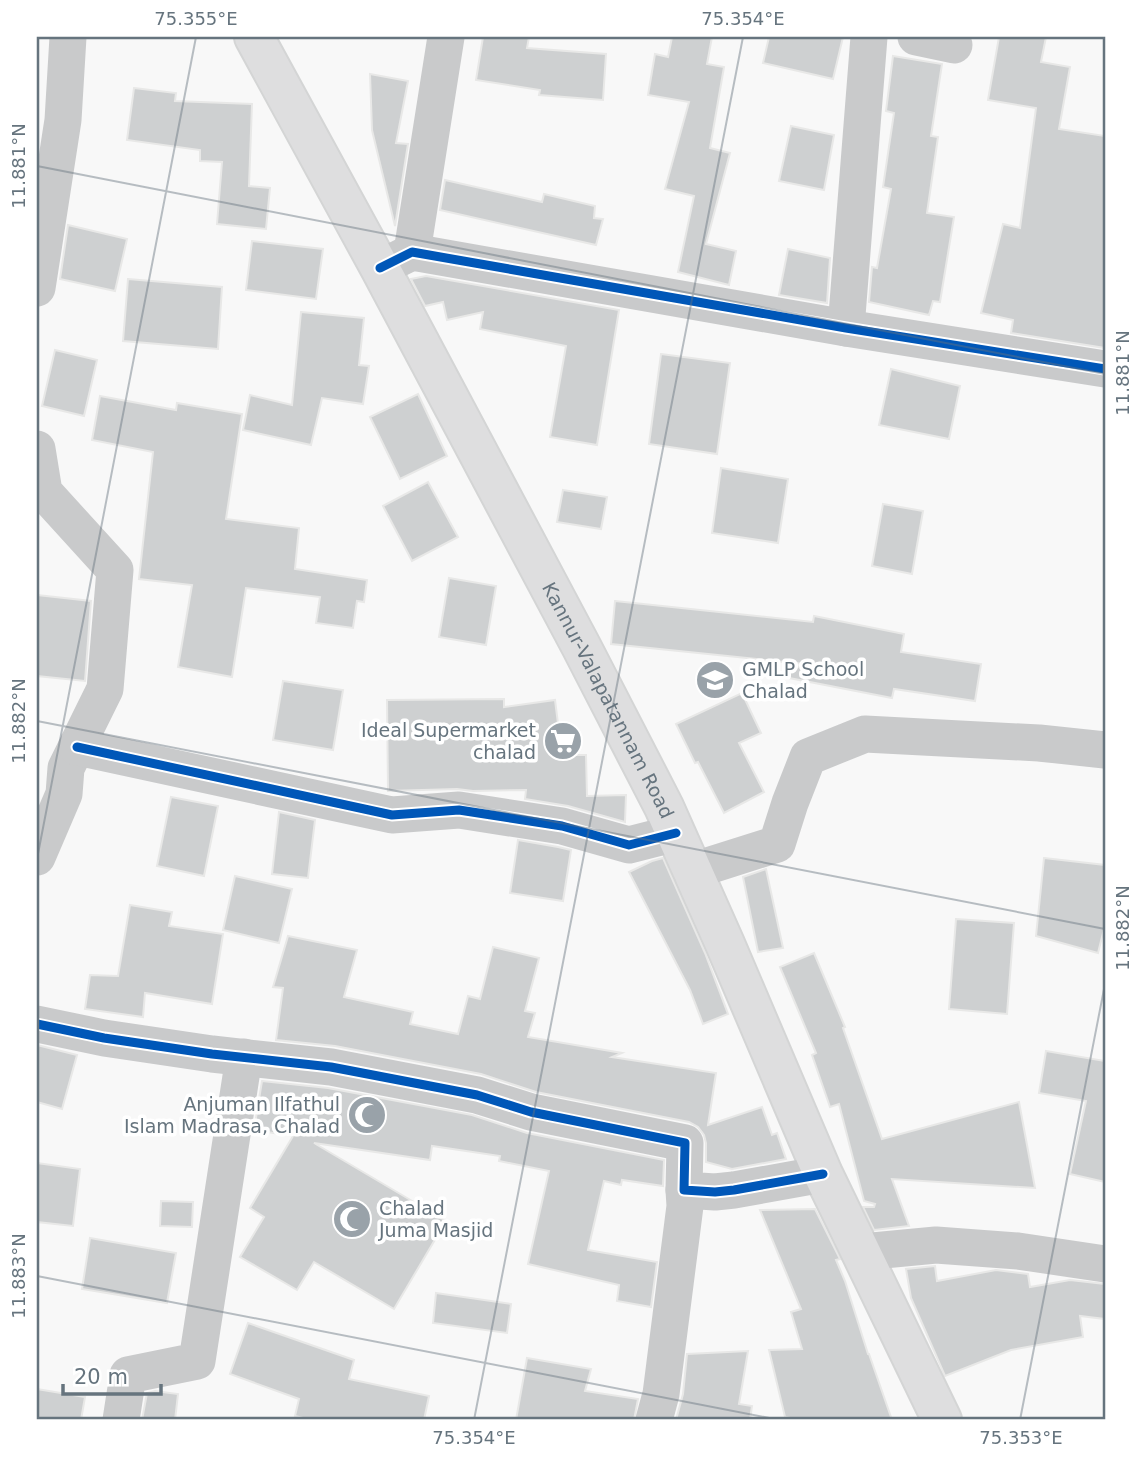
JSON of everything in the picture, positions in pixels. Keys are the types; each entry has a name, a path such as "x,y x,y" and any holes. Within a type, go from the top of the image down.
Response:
{"main road":[{"name":"Kannur-Valapatannam Road","path":"254,37 396,260 581,646 664,807 823,1174 942,1420"}],"street":[{"path":"37,288 50,119 68,37"},
{"path":"446,37 396,260 1105,369"},
{"path":"846,328 869,37"},
{"path":"916,37 954,46"},
{"path":"37,449 44,492 115,570 105,689 60,759 64,794 37,857"},
{"path":"692,871 777,844 808,757 865,734 1039,743 1105,750"},
{"path":"60,759 392,815 459,810 562,826 629,845 676,833"},
{"path":"37,1024 104,1038 367,1074 477,1095 531,1112 685,1143 685,1206 661,1394 654,1420"},
{"path":"121,1420 128,1376 197,1361 244,1057"},
{"path":"684,1190 734,1191 823,1174"},
{"path":"862,1252 936,1245 1018,1251 1105,1265"}],"building":[{"path":"483,37 529,37 527,48 606,54 603,100 539,95 540,90 476,80"},
{"path":"672,37 712,37 707,64 724,67 710,148 730,153 706,244 736,251 729,285 678,272 694,196 665,189 689,102 648,95 655,54 668,57"},
{"path":"769,37 843,37 833,79 763,63"},
{"path":"999,37 1046,37 1041,62 1070,67 1059,129 1105,136 1105,348 1011,333 1013,320 981,313 1003,224 1020,228 1036,108 988,100"},
{"path":"893,56 942,64 931,136 938,137 927,213 954,217 940,302 933,301 929,315 869,302 872,267 877,268 891,189 883,187 894,113 886,111"},
{"path":"370,74 408,81 396,143 408,144 395,226 372,130"},
{"path":"134,88 176,93 175,101 252,104 249,186 270,188 266,229 217,224 222,162 200,161 200,150 127,140"},
{"path":"791,126 834,135 824,190 779,181"},
{"path":"445,180 542,202 544,194 595,206 594,218 603,219 596,245 440,210"},
{"path":"68,225 127,239 115,291 60,279"},
{"path":"252,241 323,249 316,299 246,290"},
{"path":"788,249 830,258 827,303 779,295"},
{"path":"426,276 619,310 597,445 550,437 566,346 480,329 483,312 447,320 443,302 425,306 411,279"},
{"path":"128,279 222,287 218,349 123,341"},
{"path":"301,312 364,318 359,365 369,366 363,404 322,398 311,445 243,430 250,395 292,405"},
{"path":"55,350 97,360 84,416 42,406"},
{"path":"661,354 730,363 717,454 649,444"},
{"path":"891,369 960,386 949,439 879,425"},
{"path":"418,394 447,456 400,479 370,417"},
{"path":"100,396 176,410 177,403 242,414 226,519 299,528 295,569 367,580 364,602 357,601 353,628 316,623 320,597 246,588 232,677 178,667 192,585 139,579 153,452 92,440"},
{"path":"721,468 788,479 778,543 712,533"},
{"path":"428,482 458,537 412,561 383,506"},
{"path":"563,490 607,497 601,529 557,522"},
{"path":"883,504 923,511 912,574 872,566"},
{"path":"449,578 496,586 486,645 439,637"},
{"path":"37,595 91,601 85,681 37,676"},
{"path":"615,601 813,622 814,616 904,634 901,652 981,664 975,701 894,689 892,698 779,676 804,664 611,644"},
{"path":"283,681 343,690 333,750 273,740"},
{"path":"742,693 761,733 739,743 764,792 724,813 676,724"},
{"path":"504,699 504,707 555,700 562,755 586,755 587,796 626,795 625,822 568,806 525,799 526,790 388,791 387,700"},
{"path":"171,797 218,806 204,876 157,866"},
{"path":"279,812 315,820 308,878 272,874"},
{"path":"518,840 571,850 563,901 510,893"},
{"path":"663,858 705,953 728,1014 703,1024 690,990 629,872"},
{"path":"1044,858 1105,865 1105,925 1098,953 1036,936"},
{"path":"766,869 783,948 758,952 743,877"},
{"path":"235,876 292,889 279,943 223,930"},
{"path":"130,905 172,912 169,926 223,934 212,1004 145,993 143,1017 85,1009 90,975 118,976"},
{"path":"956,919 1014,923 1007,1014 949,1009"},
{"path":"288,936 357,950 344,997 413,1012 410,1024 458,1034 468,996 480,999 493,947 539,958 525,1011 535,1013 528,1037 622,1053 612,1057 716,1073 708,1125 762,1107 772,1135 777,1133 786,1159 732,1169 706,1162 704,1135 698,1127 689,1122 536,1092 481,1074 335,1046 276,1040 283,988 273,987"},
{"path":"814,953 845,1027 843,1028 882,1139 1019,1102 1035,1188 892,1179 909,1226 874,1230 863,1207 874,1207 875,1204 864,1201 839,1104 830,1107 812,1055 816,1053 780,967"},
{"path":"37,1045 77,1055 62,1109 37,1102"},
{"path":"1046,1051 1105,1061 1105,1182 1070,1174 1086,1101 1039,1093"},
{"path":"262,1081 328,1088 472,1115 527,1133 664,1160 663,1186 622,1180 621,1185 604,1181 588,1250 657,1262 651,1307 617,1301 619,1285 528,1264 549,1171 499,1161 500,1156 432,1146 430,1160 314,1143 446,1221 394,1309 314,1262 297,1290 240,1257 264,1217 250,1208 293,1136 254,1130"},
{"path":"37,1163 80,1169 73,1226 37,1222"},
{"path":"161,1201 193,1202 192,1227 160,1226"},
{"path":"815,1209 840,1259 836,1260 892,1420 801,1420 785,1417 769,1350 802,1349 791,1312 801,1309 760,1210"},
{"path":"90,1238 176,1253 167,1303 82,1289"},
{"path":"935,1266 937,1281 996,1270 1028,1274 1030,1287 1070,1280 1105,1284 1105,1319 1080,1316 1083,1337 1011,1350 945,1376 911,1298 906,1269"},
{"path":"436,1293 511,1304 507,1333 433,1323"},
{"path":"248,1323 354,1360 349,1379 429,1396 424,1420 311,1420 295,1416 299,1399 230,1374"},
{"path":"748,1351 739,1404 752,1406 750,1420 676,1420 683,1394 687,1354"},
{"path":"527,1358 591,1369 585,1391 638,1399 634,1420 516,1420"},
{"path":"37,1389 85,1397 81,1420 37,1420"},
{"path":"155,1391 178,1394 175,1420 142,1420 147,1393"}],"cycle path":[{"path":"380,268 412,252 846,328 1105,369"},
{"path":"77,747 392,815 459,810 562,826 629,845 676,833"},
{"path":"37,1024 104,1038 212,1054 331,1067 477,1095 531,1112 685,1143 684,1190 734,1190 823,1174"}],"place":[{"name":"GMLP School Chalad","path":"715,680"},
{"name":"Ideal Supermarket chalad","path":"563,741"},
{"name":"Anjuman Ilfathul Islam Madrasa, Chalad","path":"367,1115"},
{"name":"Chalad Juma Masjid","path":"352,1219"}]}
